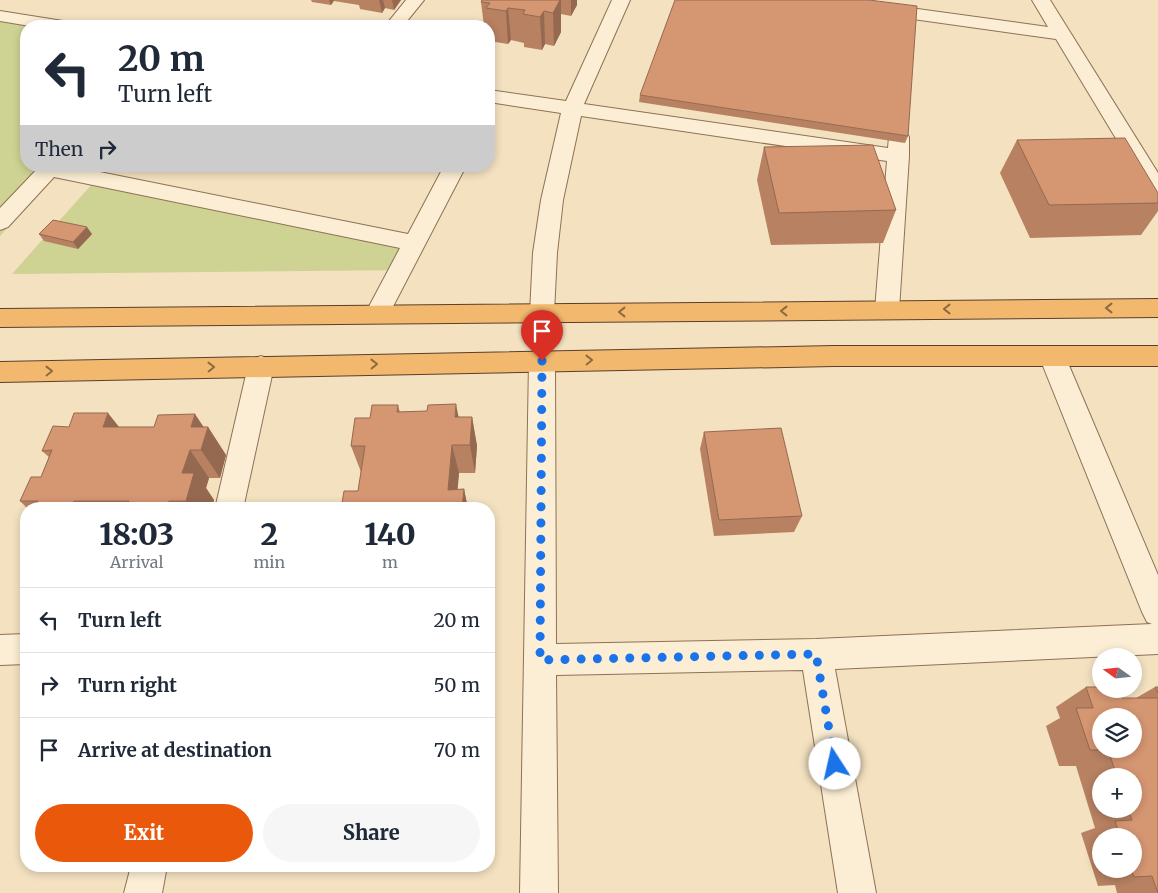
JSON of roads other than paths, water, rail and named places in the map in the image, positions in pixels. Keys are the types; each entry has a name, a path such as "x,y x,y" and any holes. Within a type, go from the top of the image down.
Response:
{"highway":[{"path":"0,318 1158,308"},
{"path":"0,373 261,366 834,356 1158,356"}],"street":[{"path":"399,20 414,0"},
{"path":"542,313 545,253 552,200 572,110 621,0"},
{"path":"812,0 907,23 1062,34"},
{"path":"1040,0 1158,190"},
{"path":"0,16 25,20"},
{"path":"495,100 898,156"},
{"path":"888,310 901,118"},
{"path":"0,222 47,172"},
{"path":"70,172 414,243"},
{"path":"377,314 453,172"},
{"path":"1052,356 1158,612"},
{"path":"539,893 542,361"},
{"path":"231,502 261,366"},
{"path":"540,660 816,654 1158,640"},
{"path":"0,650 20,650"},
{"path":"816,654 857,893"},
{"path":"143,893 148,872"}]}
